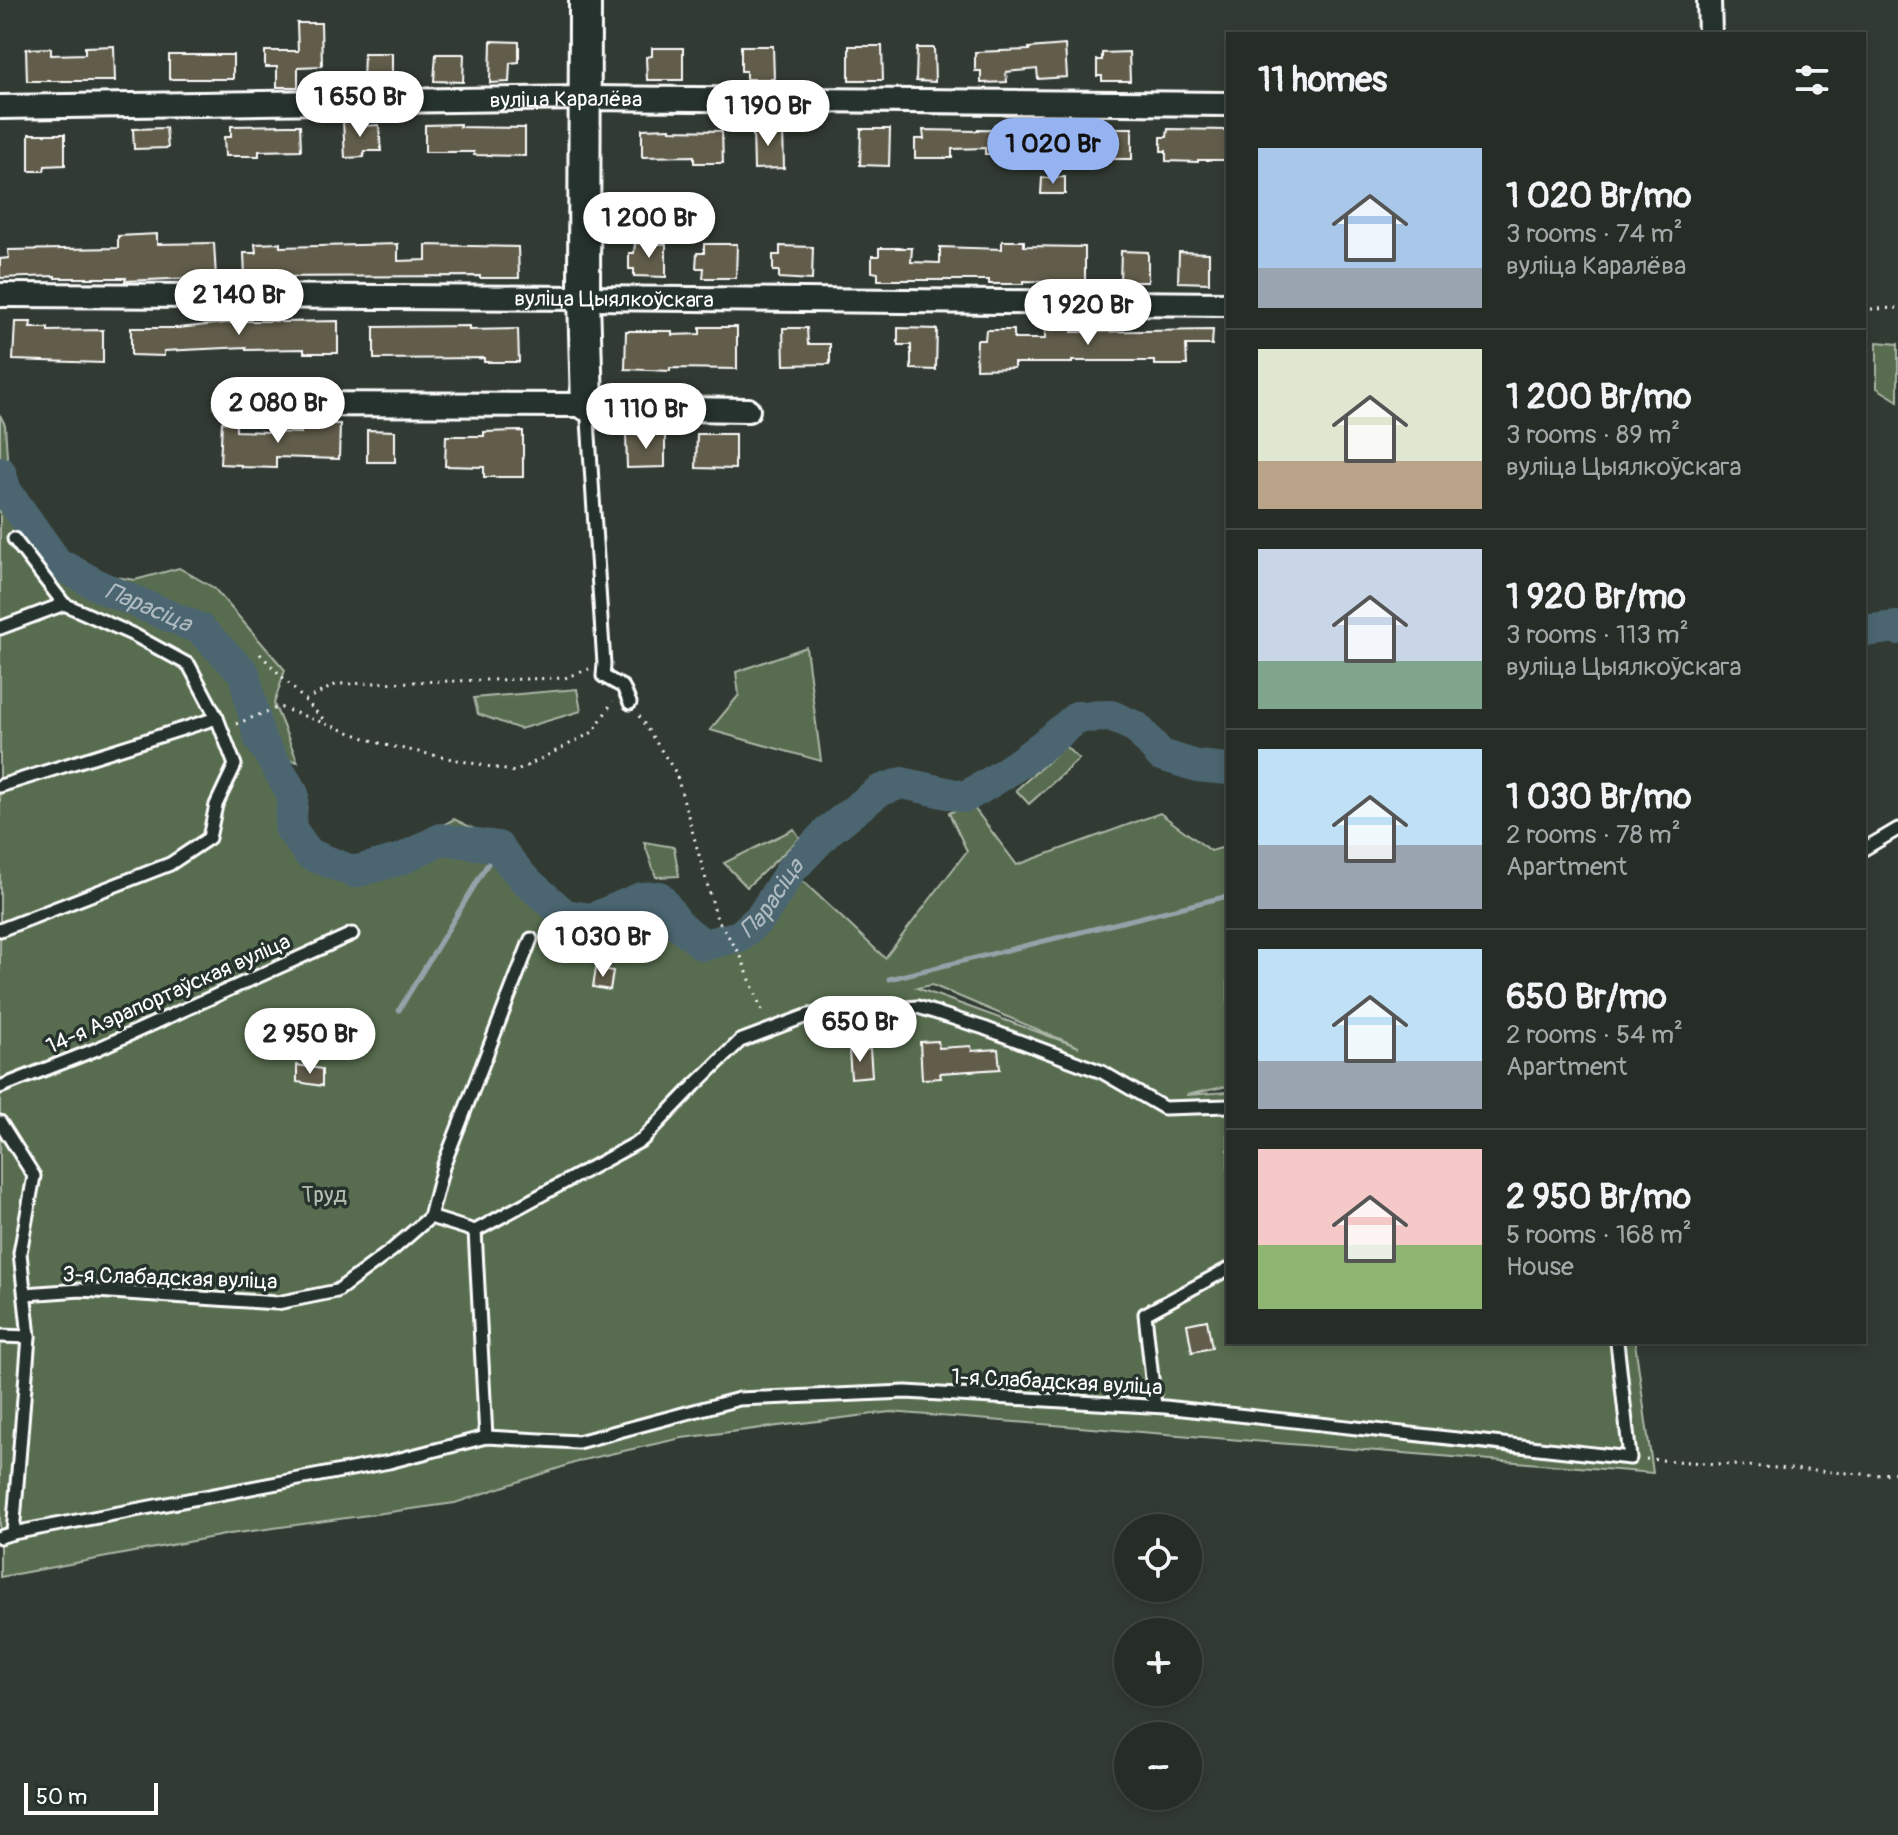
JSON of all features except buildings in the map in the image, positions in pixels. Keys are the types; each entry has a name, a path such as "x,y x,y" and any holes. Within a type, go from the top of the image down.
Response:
{"street":[{"path":"585,0 584,298 587,405"},
{"path":"1709,0 1710,32"},
{"name":"вуліца Каралёва","path":"0,107 585,98 1226,104"},
{"name":"вуліца Цыялкоўскага","path":"0,295 1226,304"},
{"path":"227,404 587,405 748,410"}],"lane":[{"path":"587,405 603,676 623,687 630,703"},
{"path":"0,930 170,864 209,838 216,805 235,765 217,718 189,665 134,635 64,604 14,539"},
{"path":"0,628 64,604"},
{"path":"0,786 217,718"},
{"path":"1866,848 1898,829"},
{"name":"14-я Аэрапортаўская вуліца","path":"0,1087 97,1049 352,934"},
{"path":"531,939 443,1167 430,1217 475,1231 642,1140 740,1041 809,1015 918,1007 1102,1072 1164,1108 1226,1106"},
{"path":"0,1122 34,1176 20,1253 29,1337 13,1533"},
{"name":"3-я Слабадская вуліца","path":"25,1294 81,1290 277,1303 337,1291 430,1217"},
{"path":"475,1231 486,1437"},
{"path":"1155,1406 1145,1314 1226,1270"},
{"path":"0,1336 29,1337"},
{"path":"1617,1344 1630,1458"},
{"name":"1-я Слабадская вуліца","path":"0,1537 389,1462 486,1437 578,1442 739,1399 906,1392 1155,1406 1630,1458"}],"path":[{"path":"1871,309 1898,308"},
{"path":"260,654 328,725"},
{"path":"305,700 337,684 565,678 604,664"},
{"path":"238,724 279,707 385,745 515,772 593,732 623,687"},
{"path":"630,703 676,773 717,919 740,954 769,1030"},
{"path":"1630,1458 1877,1475 1898,1472"}],"green space":[{"path":"1877,342 1898,344 1898,401 1877,388"},
{"name":"Труд","path":"0,415 5,425 8,471 15,504 57,563 71,570 135,580 179,568 214,588 285,670 274,704 298,762 270,755 293,794 290,828 315,857 344,868 392,853 454,819 520,851 543,895 565,915 593,919 641,898 659,897 678,924 703,945 741,936 762,916 791,870 885,958 967,851 949,813 971,804 1017,865 1160,813 1211,851 1226,847 1226,1086 1186,1095 1226,1092 1226,1344 1635,1344 1653,1473 890,1412 682,1438 583,1460 455,1503 230,1534 0,1577","holes":["932,985 1079,1047 917,988"]},
{"path":"806,647 821,761 710,730 739,695 736,672"},
{"path":"577,689 581,711 520,729 478,714 474,698"},
{"path":"1065,746 1079,759 1029,804 1016,790"},
{"path":"794,829 800,838 747,887 724,863"},
{"path":"644,842 674,847 679,876 656,877"}],"waterway":[{"name":"Парасіца","path":"0,472 6,491 57,563 101,587 200,629 244,673 259,737 293,794 290,828 309,854 354,872 402,859 441,839 498,847 523,878 565,915 592,919 641,898 659,897 678,924 703,945 740,936 762,916 791,870 828,831 879,791 902,783 965,797 995,780 1077,717 1111,716 1136,727 1161,755 1197,766 1226,769"},
{"name":"Парасіца","path":"1866,631 1898,629"},
{"path":"399,1010 498,847"},
{"path":"889,979 1226,896"}]}
